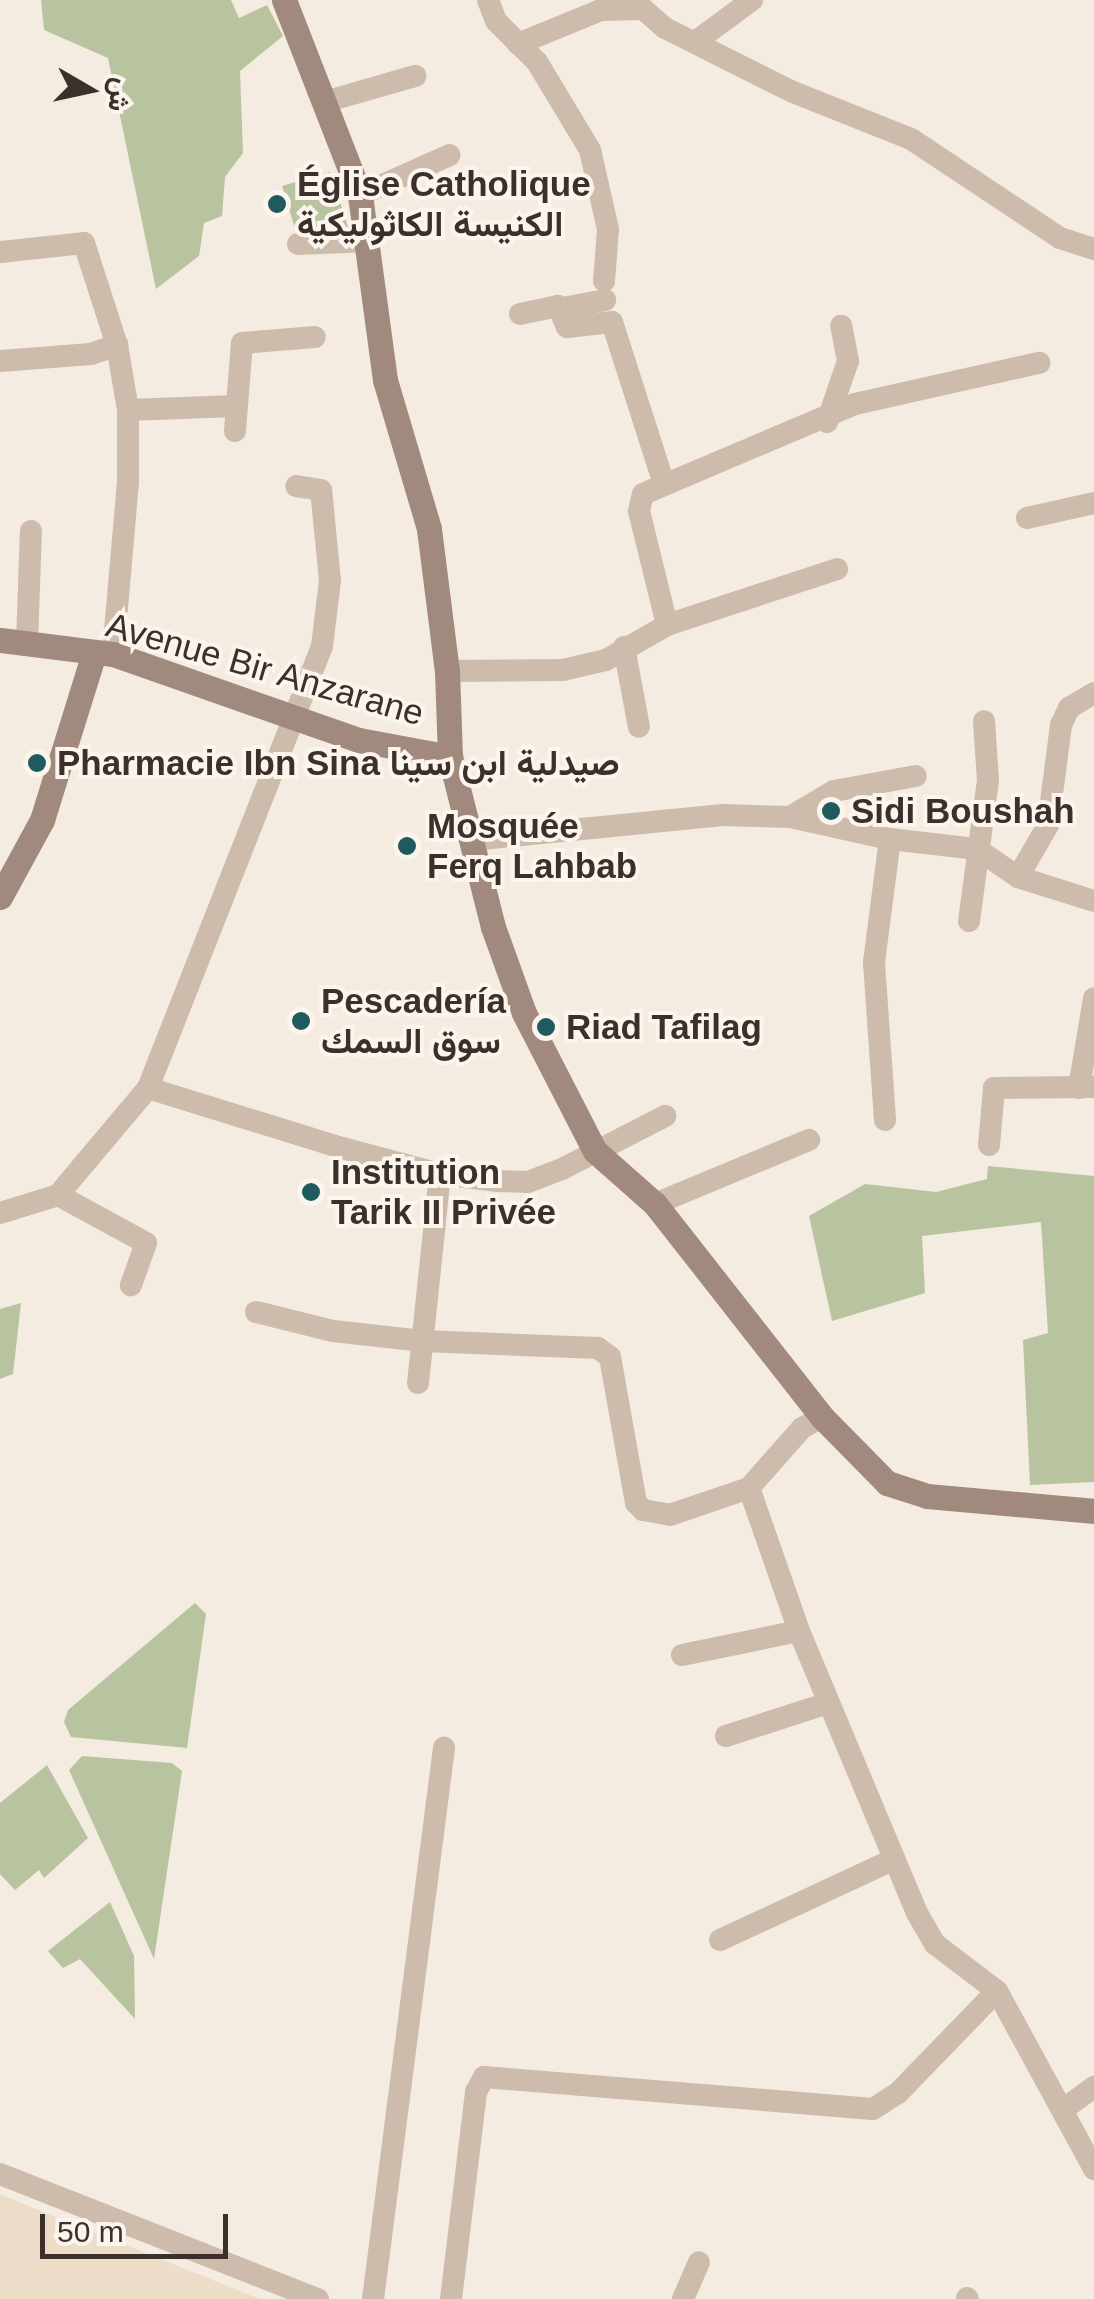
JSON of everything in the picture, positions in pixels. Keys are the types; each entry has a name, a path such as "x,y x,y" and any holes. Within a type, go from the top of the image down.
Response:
{"street":[{"path":"284,0 328,102 360,194 370,240 384,380 429,529 447,670 450,757 472,840 524,1013 595,1152 655,1204 822,1417 887,1483 905,1492 1094,1511"},
{"path":"488,0 496,22 537,62 590,150 608,228 605,290 563,308 520,314"},
{"path":"695,42 752,0"},
{"path":"518,44 618,7 643,9 695,42 793,92 910,138 1060,238 1094,249"},
{"path":"328,102 415,76"},
{"path":"360,194 450,155"},
{"path":"298,244 370,240"},
{"path":"0,252 84,243 117,345 128,410 125,544 103,653 42,820 0,897"},
{"path":"563,308 567,327 612,322 664,484"},
{"path":"826,422 848,361 841,326"},
{"path":"235,431 242,343 315,336"},
{"path":"0,361 91,354 117,345"},
{"path":"667,625 638,504 664,484 826,422 855,404 1039,363"},
{"path":"128,410 236,406"},
{"path":"0,1213 58,1195 148,1088 298,717 322,646 330,581 321,490 296,486"},
{"path":"1027,518 1094,503"},
{"path":"27,644 31,531"},
{"path":"447,670 525,665 562,670 606,660 667,625 837,570"},
{"name":"Avenue Bir Anzarane","path":"0,640 103,653 359,740 450,757"},
{"path":"624,648 639,727"},
{"path":"1018,877 1048,825 1062,725 1069,708 1094,693"},
{"path":"969,921 988,780 984,721"},
{"path":"790,817 834,790 916,776"},
{"path":"472,840 722,814 790,817 890,839 977,849 1018,877 1094,901"},
{"path":"885,1120 874,962 890,839"},
{"path":"989,1145 994,1088 1086,1088 1094,998"},
{"path":"148,1088 440,1174 528,1182 665,1116"},
{"path":"655,1204 809,1140"},
{"path":"418,1383 440,1174"},
{"path":"58,1195 146,1243 131,1285"},
{"path":"256,1312 334,1331 422,1341 604,1350 643,1510 670,1515 749,1488 802,1428 822,1417"},
{"path":"749,1488 799,1632 892,1860 935,1944 997,1991 1065,2108 1094,2169"},
{"path":"682,1655 799,1632"},
{"path":"726,1736 828,1703"},
{"path":"373,2299 444,1748"},
{"path":"720,1940 892,1860"},
{"path":"451,2299 476,2092 484,2078 873,2109 898,2093 997,1991"},
{"path":"1065,2108 1094,2088"},
{"path":"0,2174 318,2299"},
{"path":"683,2299 699,2262"}],"green space":[{"path":"41,0 231,0 239,18 267,5 283,36 240,71 243,153 225,177 222,216 204,223 199,256 156,289 108,58 44,30"},
{"path":"330,172 351,235 298,238 282,186"},
{"path":"988,1166 1094,1176 1094,1482 1030,1485 1023,1340 1048,1333 1041,1222 922,1236 925,1293 832,1321 809,1216 865,1184 936,1192 987,1179"},
{"path":"21,1303 13,1374 0,1379 0,1309"},
{"path":"195,1603 206,1614 187,1748 71,1737 64,1722 68,1710"},
{"path":"82,1756 172,1763 182,1771 154,1959 69,1770"},
{"path":"47,1765 88,1838 44,1878 39,1870 15,1890 0,1874 0,1803"},
{"path":"110,1902 134,1956 135,2019 80,1959 63,1968 48,1951"}],"shaded area":[{"path":"0,2194 48,2214 260,2299 0,2299"}],"place":[{"name":"Église Catholique الكنيسة الكاثوليكية","path":"277,204"},
{"name":"Pharmacie Ibn Sina صيدلية ابن سينا","path":"37,763"},
{"name":"Sidi Boushah","path":"831,811"},
{"name":"Mosquée Ferq Lahbab","path":"407,846"},
{"name":"Pescadería سوق السمك","path":"301,1021"},
{"name":"Riad Tafilag","path":"546,1027"},
{"name":"Institution Tarik II Privée","path":"311,1192"}]}
